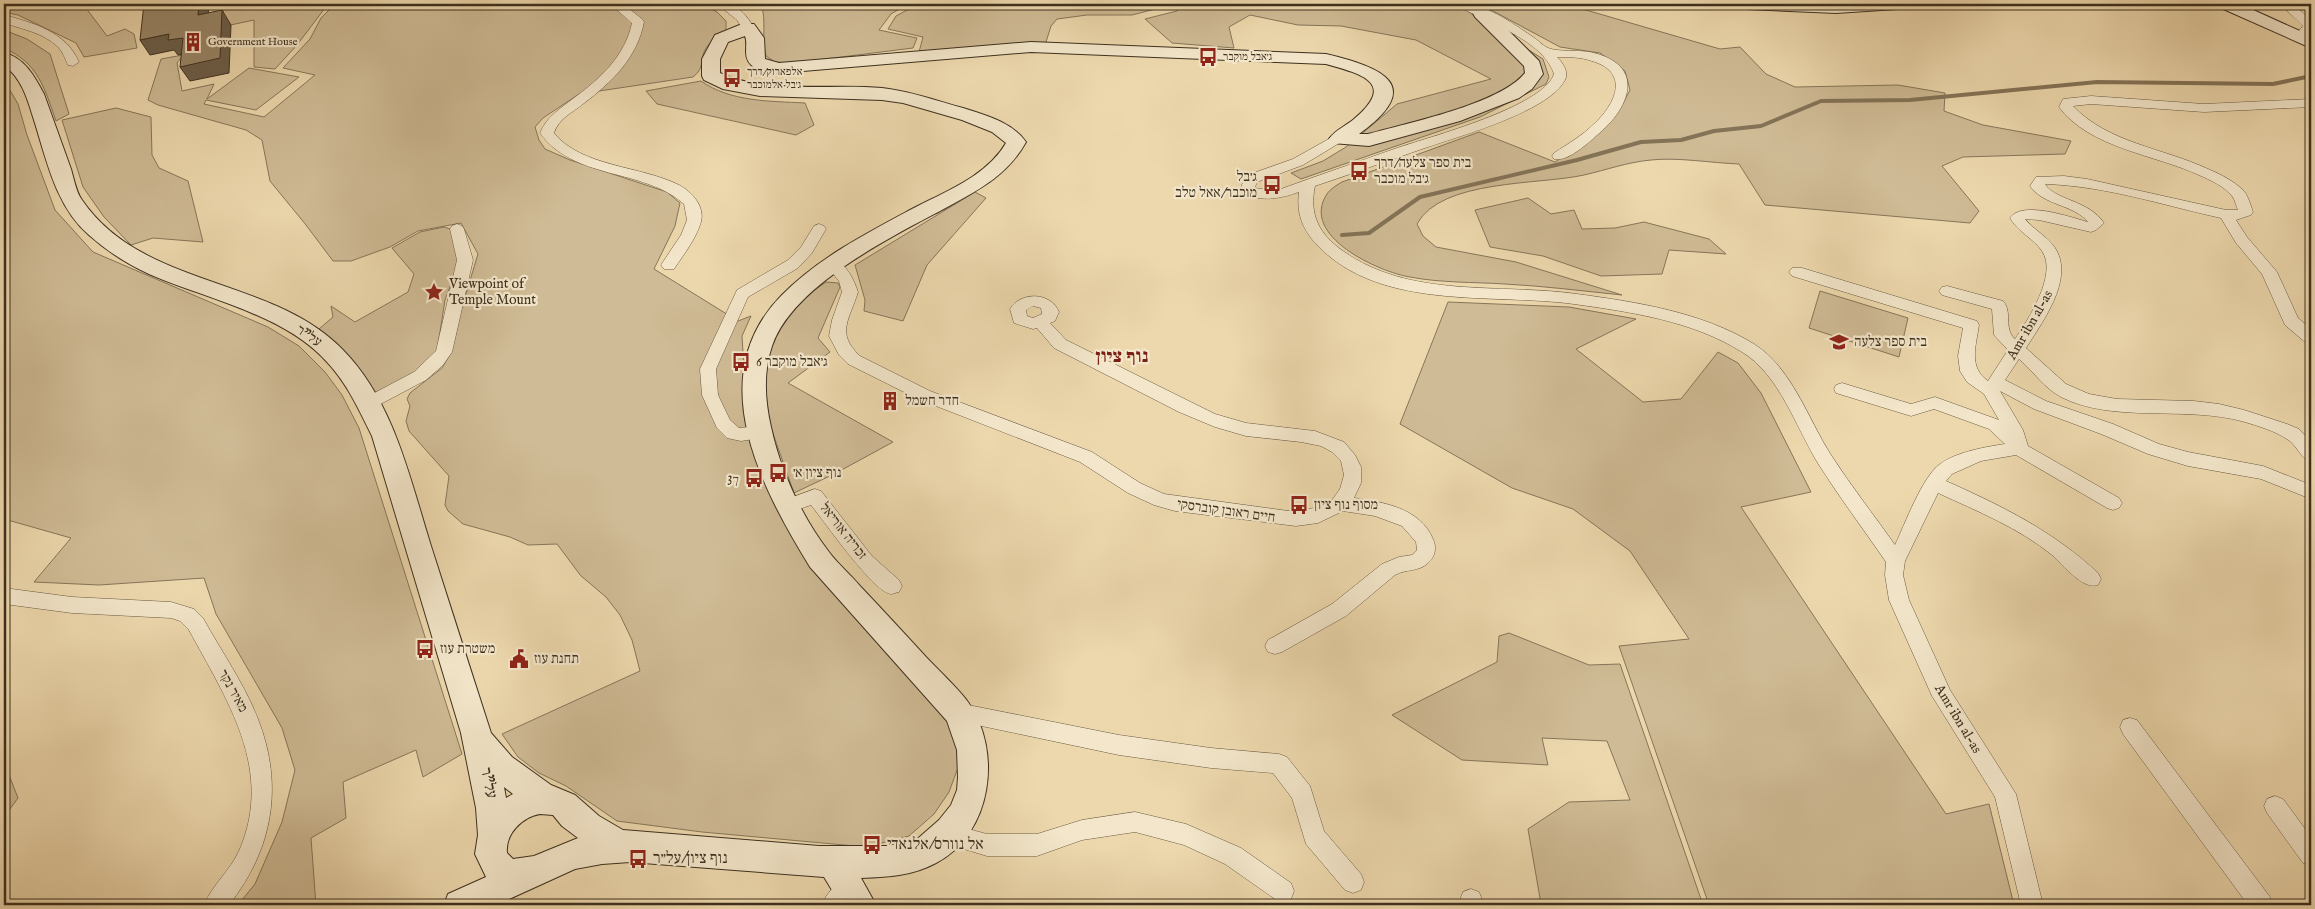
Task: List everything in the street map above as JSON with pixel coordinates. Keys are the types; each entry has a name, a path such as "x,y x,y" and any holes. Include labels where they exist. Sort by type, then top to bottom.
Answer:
{"street":[{"path":"616,4 638,22 637,33 629,48 608,77 555,118 547,133 550,141 572,154 674,188 691,202 694,220 688,235 669,265"},
{"path":"723,4 742,18 755,38 753,55 756,62 779,68 1031,47 1326,59 1349,64 1379,78 1385,97 1374,113 1339,139 1298,162 1250,178 1248,188 1255,193 1265,195 1282,193 1499,118 1547,92 1557,82 1560,73 1558,65 1547,52 1474,7"},
{"path":"1747,4 1836,8 1897,4"},
{"path":"2227,4 2305,40 2310,29 2309,24 2286,4"},
{"path":"1339,139 1369,140 1452,118 1512,94 1525,84 1534,74 1534,65 1474,7"},
{"path":"4,19 41,32 62,43 67,48 73,62"},
{"path":"451,905 468,894 485,878 500,823 509,813 533,800 557,801 566,806 572,815 607,839 631,847 844,890 894,861 925,852 949,835 971,800 974,781 973,756 967,731 958,712 819,559 788,506 774,476 756,420 753,386 755,359 764,335 786,304 809,283 834,265 915,216 989,175 1010,156 1016,142 999,128 969,116 905,98 882,94 760,90 730,85 711,76 711,59 721,39 748,28"},
{"path":"1547,52 1582,54 1606,61 1622,75 1624,83 1616,106 1607,118 1592,133 1559,156"},
{"name":"על\"ר","path":"4,58 19,68 29,82 71,200 80,215 94,230 109,243 148,264 259,309 308,333 325,347 355,380 369,403 384,436 476,734 493,806 493,846"},
{"path":"2226,215 2238,215 2246,212 2245,202 2226,185 2212,176 2180,162 2092,130 2069,113 2066,107 2068,102 2091,100 2204,108 2311,103"},
{"name":"Amr ibn al-as","path":"1994,386 2042,310 2053,285 2052,254 2042,241 2020,225 2017,218 2021,214 2039,215 2091,228 2097,223 2094,217 2080,208 2043,193 2037,186 2041,180 2058,180 2103,187 2226,215"},
{"path":"1308,184 1304,202 1306,217 1312,230 1340,258 1362,271 1385,281 1436,290 1528,294 1600,303 1697,324 1719,332 1750,349 1775,371 1815,444 1896,561"},
{"path":"2226,215 2241,240 2269,272 2291,321 2311,338"},
{"path":"369,403 420,378 436,364 444,352 465,260 457,229"},
{"path":"760,432 741,435 733,433 723,424 710,395 708,369 742,294 793,264 807,250 819,229"},
{"name":"חיים ראובן קוברסקי","path":"834,265 846,280 850,292 838,321 837,336 840,348 854,360 908,388 1067,448 1086,457 1146,494 1175,504 1296,519 1317,516 1339,504"},
{"path":"1797,272 1971,325 1966,367 1978,384 1994,386 2154,449 2188,459 2262,473 2311,492"},
{"path":"1947,291 1997,305 2000,308 2001,335 2054,383 2071,395 2091,401 2218,410 2292,434 2301,441 2311,456"},
{"path":"1024,298 1043,302 1050,309 1049,317 1041,322 1049,334 1060,344 1197,415 1234,428 1315,438 1337,446 1348,456 1353,466 1350,486 1339,504 1387,511 1404,518 1416,528 1427,547 1424,556 1416,562 1396,565 1320,623 1275,646"},
{"path":"1994,386 1995,404 2014,426 2020,444 2017,446"},
{"path":"1842,389 1911,410 1935,403 1995,426 2017,446 2113,503"},
{"name":"Amr ibn al-as","path":"2017,446 2012,450 1978,454 1946,469 1934,482 1896,561 1894,575 1899,600 1942,696 2004,794 2032,905"},
{"path":"1934,482 2026,526 2074,561 2091,579"},
{"name":"זכריה אוריאל","path":"788,506 815,496 865,561 892,586"},
{"name":"מאיר נקר","path":"4,596 46,602 172,610 186,615 196,624 247,717 258,750 263,784 259,816 251,847 239,874 215,905"},
{"path":"958,712 1120,745 1212,758 1279,764 1302,793 1314,837 1353,882"},
{"path":"2130,727 2262,905"},
{"name":"על\"ר","path":"476,734 501,767 545,799"},
{"path":"2275,806 2311,855"},
{"path":"460,905 541,868 569,844 573,834 572,815"},
{"path":"949,835 987,845 1037,845 1082,830 1135,822 1186,835 1233,856 1282,891"},
{"path":"493,846 497,867 517,875 594,849 631,847"}],"shaded area":[{"path":"4,4 83,4 107,36 125,29 134,34 137,48 84,57 76,43 18,15 4,12"},
{"path":"224,4 328,4 297,45 275,69 254,67 254,20 221,27"},
{"path":"335,4 701,4 717,12 726,21 726,32 706,47 700,70 693,77 579,94 543,118 535,127 539,140 545,149 570,160 667,192 680,203 675,226 654,269 738,321 751,316 742,336 747,416 771,482 949,718 962,757 949,792 934,814 909,836 866,847 702,832 617,821 566,786 539,773 518,757 502,734 640,671 632,640 620,615 606,597 581,576 557,544 528,545 510,537 463,524 448,511 445,505 449,476 409,431 406,421 410,406 407,399 410,393 442,368 451,353 456,327 478,254 461,223 418,231 390,247 351,261 333,261 270,181 262,140 246,130 158,105 148,100 161,59 183,55 177,63 182,91 214,84 207,99 249,68 299,77 256,110 206,100 204,104 264,117 315,75 283,68 310,39 321,18"},
{"path":"761,4 908,4 891,14 879,30 917,38 913,48 793,63 775,62 766,56 764,16"},
{"path":"918,4 1165,4 1163,7 1132,15 1087,15 1057,19 1051,26 1046,42 919,52 923,37 888,29 896,16"},
{"path":"1181,4 1456,4 1543,59 1549,77 1546,84 1480,117 1301,179 1291,173 1323,161 1346,147 1397,104 1491,79 1416,40 1341,26 1298,25 1250,15 1229,27 1234,48 1172,43 1145,19 1177,11"},
{"path":"1480,4 1550,4 1586,10 1720,49 1740,47 1766,74 1795,87 1898,85 1945,93 1944,111 1983,125 2071,141 2065,154 1963,157 1942,166 1979,211 1970,223 1765,205 1739,164 1695,160 1661,159 1642,161 1584,175 1493,186 1469,191 1447,199 1429,209 1417,224 1423,236 1436,247 1516,262 1622,295 1534,286 1434,280 1396,274 1363,260 1346,249 1333,237 1324,224 1321,209 1327,194 1332,189 1342,182 1479,132 1555,162 1597,135 1620,109 1630,90 1625,71 1600,53 1560,47"},
{"path":"4,30 27,39 50,54 69,114 56,121 48,97 38,77 25,61 4,48"},
{"path":"4,80 18,104 27,135 55,210 93,252 268,327 299,346 325,372 342,395 359,428 462,754 423,777 416,750 343,782 346,818 311,838 316,905 238,905 255,884 282,822 295,770 282,728 216,614 204,578 99,585 34,582 71,538 4,519"},
{"path":"701,81 713,88 738,97 764,101 805,103 814,125 796,135 657,104 646,91"},
{"path":"116,108 151,117 152,155 159,168 188,181 203,242 153,238 131,245 104,217 83,187 62,120"},
{"path":"975,192 986,198 927,265 903,321 864,311 865,300 855,265"},
{"path":"1528,198 1551,214 1574,210 1582,229 1615,228 1644,222 1709,239 1726,254 1669,250 1662,274 1601,276 1543,256 1490,247 1475,210"},
{"path":"444,227 453,230 458,265 445,300 437,351 427,368 384,390 375,392 362,372 319,329 333,317 331,306 355,322 408,292 414,274 392,248 420,232"},
{"path":"826,282 838,283 840,287 818,338 830,352 788,383 893,442 794,493 766,414 761,372 776,332 788,309"},
{"path":"1820,291 1908,318 1899,357 1809,328"},
{"path":"1448,302 1569,307 1636,319 1576,349 1643,402 1681,399 1718,352 1738,363 1761,393 1811,492 1741,507 1946,814 1989,804 2014,905 1709,905 1619,646 1689,639 1630,551 1573,509 1512,488 1400,424"},
{"path":"1509,633 1589,665 1620,664 1703,905 1541,904 1528,829 1569,802 1630,800 1607,741 1542,738 1548,765 1462,760 1392,715 1497,662 1499,636"},
{"path":"9,775 18,798 4,817 4,777"}],"building":[{"path":"144,4 199,4 198,15 222,10 220,58 180,67 183,38 168,40 169,34 140,40"}],"waterway":[{"path":"1342,235 1369,233 1420,197 1577,160 1641,142 1681,140 1714,131 1761,126 1821,101 1910,100 2097,82 2273,84 2311,76"}],"place":[{"name":"Government House","path":"193,42"},
{"name":"ג׳אבל מוקבר","path":"1208,57"},
{"name":"אלפארוק/דרך ג׳בל אלמוכבר","path":"732,78"},
{"name":"בית ספר צלעה/דרך ג׳בל מוכבר","path":"1359,171"},
{"name":"ג׳בל מוכבר/אאל טלב","path":"1272,185"},
{"name":"Viewpoint of Temple Mount","path":"434,292"},
{"name":"בית ספר צלעה","path":"1839,342"},
{"name":"ג׳אבל מוקבר 6","path":"741,362"},
{"name":"חדר חשמל","path":"890,401"},
{"name":"נוף ציון א׳","path":"778,473"},
{"name":"37","path":"754,478"},
{"name":"מסוף נוף ציון","path":"1299,505"},
{"name":"משטרת עוז","path":"425,649"},
{"name":"תחנת עוז","path":"519,659"},
{"name":"אל נוורס/אלנאדי","path":"872,845"},
{"name":"נוף ציון/על״ר","path":"638,859"}],"district":[{"name":"נוף ציון","path":"1122,357"}]}
